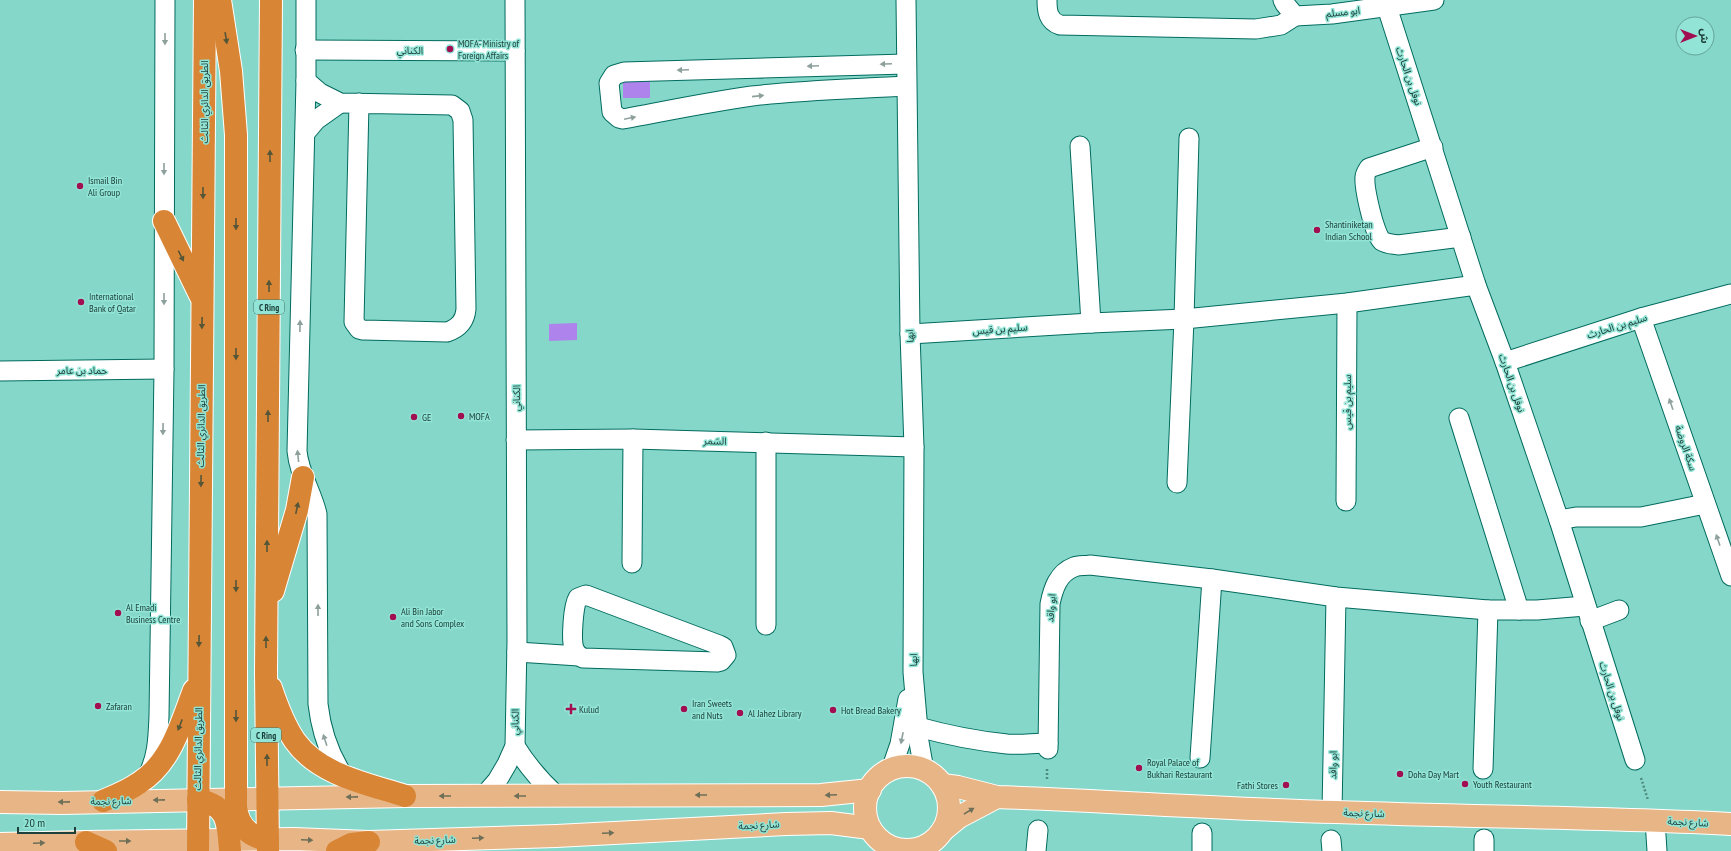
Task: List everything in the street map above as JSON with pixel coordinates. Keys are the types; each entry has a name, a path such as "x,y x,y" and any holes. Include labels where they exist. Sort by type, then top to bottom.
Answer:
{"highway":[{"name":"الطريق الدائري الثالث","path":"198,846 205,0"},
{"path":"220,0 231,71 236,135 236,799 241,826 268,845"},
{"name":"C Ring","path":"268,845 266,613 271,0"},
{"path":"164,221 203,300"},
{"path":"266,613 297,510 303,477"},
{"path":"266,672 278,708 294,740 312,759 342,774 405,796"},
{"path":"103,801 138,784 159,766 168,753 199,676"},
{"path":"198,800 211,803 223,813 228,824 230,846"},
{"path":"86,842 106,851"},
{"path":"337,851 351,844 369,842"}],"main road":[{"path":"933,841 947,819 949,807 947,796 942,785 934,776 924,770 913,767 902,767 891,770 879,778 870,790 866,799 865,809 870,828 881,841 896,850 913,850 933,841 959,817 997,797"},
{"name":"شارع نجمة","path":"942,785 958,787 997,797 1484,818 1655,820 1731,824"},
{"name":"شارع نجمة","path":"0,802 405,796 821,795 870,790"},
{"name":"شارع نجمة","path":"0,844 86,842 230,846 556,836 786,824 831,824 870,828"}],"street":[{"path":"146,778 154,764 158,742 164,369 165,0"},
{"path":"306,0 305,133 297,451 299,465 313,498 317,514 318,704 320,722 332,758 342,774"},
{"name":"الكناني","path":"484,796 497,781 515,746 517,647 515,0"},
{"name":"ابها","path":"906,0 910,334 914,447 913,672 924,770"},
{"path":"1047,0 1047,9 1053,22 1060,25 1256,29 1281,25 1295,16 1283,0"},
{"name":"ابو مسلم","path":"1295,16 1332,14 1434,0"},
{"name":"نوفل بن الحارث","path":"1387,7 1433,147 1476,286 1505,362 1559,520 1587,614 1635,760"},
{"name":"الكناني","path":"305,50 515,51"},
{"path":"906,64 619,72 614,75 609,83 610,108 615,116 624,119 718,101 796,92 906,86"},
{"path":"833,66 834,90"},
{"path":"306,81 320,93 340,103 359,103 452,106 460,111 462,115 466,309 461,324 453,330 447,332 363,330 359,329 354,322 359,103"},
{"path":"305,133 316,120 340,103"},
{"path":"1177,483 1184,319 1189,138"},
{"path":"1080,146 1091,323"},
{"path":"1433,147 1369,168 1365,178 1369,203 1376,230 1381,240 1388,244 1398,245 1461,237"},
{"name":"سليم بن قيس","path":"910,334 1184,319 1347,303 1476,286"},
{"name":"سليم بن الحارث","path":"1505,362 1641,318 1730,296"},
{"name":"سليم بن قيس","path":"1346,501 1347,303"},
{"name":"سكة الروضة","path":"1641,318 1731,576"},
{"name":"حماد بن عامر","path":"0,370 164,369"},
{"path":"1460,418 1518,610"},
{"path":"632,563 633,439"},
{"name":"السَمر","path":"516,440 633,439 914,447"},
{"path":"766,442 766,625"},
{"path":"1559,520 1576,517 1641,517 1705,504"},
{"name":"ابو واقد","path":"1048,746 1050,604 1054,586 1063,575 1074,567 1090,565 1212,579 1336,597 1488,610 1518,610 1587,614 1619,610"},
{"path":"1200,758 1212,579"},
{"path":"517,647 576,650 587,660 717,662 721,661 726,655 723,647 719,645 586,595 578,598 575,605 576,650"},
{"name":"ابو واقد","path":"1332,812 1336,597"},
{"path":"1482,769 1488,610"},
{"name":"ابها","path":"891,770 900,744 913,672"},
{"path":"918,727 941,734 982,741 1048,746"},
{"name":"الكناني","path":"515,746 526,765 540,781 556,795"},
{"path":"1655,820 1657,851"},
{"path":"1036,851 1038,830"}],"path":[{"path":"1047,799 1048,746"},
{"path":"1635,760 1655,820"}],"shaded area":[{"path":"623,81 650,81 650,98 623,98"},
{"path":"577,323 577,340 549,341 549,324"}],"place":[{"name":"MOFA- Ministry of Foreign Affairs","path":"450,49"},
{"name":"Ismail Bin Ali Group","path":"80,186"},
{"name":"Shantiniketan Indian School","path":"1317,230"},
{"name":"International Bank of Qatar","path":"81,302"},
{"name":"MOFA","path":"461,416"},
{"name":"GE","path":"414,417"},
{"name":"Al Emadi Business Centre","path":"118,613"},
{"name":"Ali Bin Jabor and Sons Complex","path":"393,617"},
{"name":"Zafaran","path":"98,706"},
{"name":"Kulud","path":"571,709"},
{"name":"Iran Sweets and Nuts","path":"684,709"},
{"name":"Hot Bread Bakery","path":"833,710"},
{"name":"Al Jahez Library","path":"740,713"},
{"name":"Royal Palace of Bukhari Restaurant","path":"1139,768"},
{"name":"Doha Day Mart","path":"1400,774"},
{"name":"Youth Restaurant","path":"1465,784"},
{"name":"Fathi Stores","path":"1286,785"}]}
